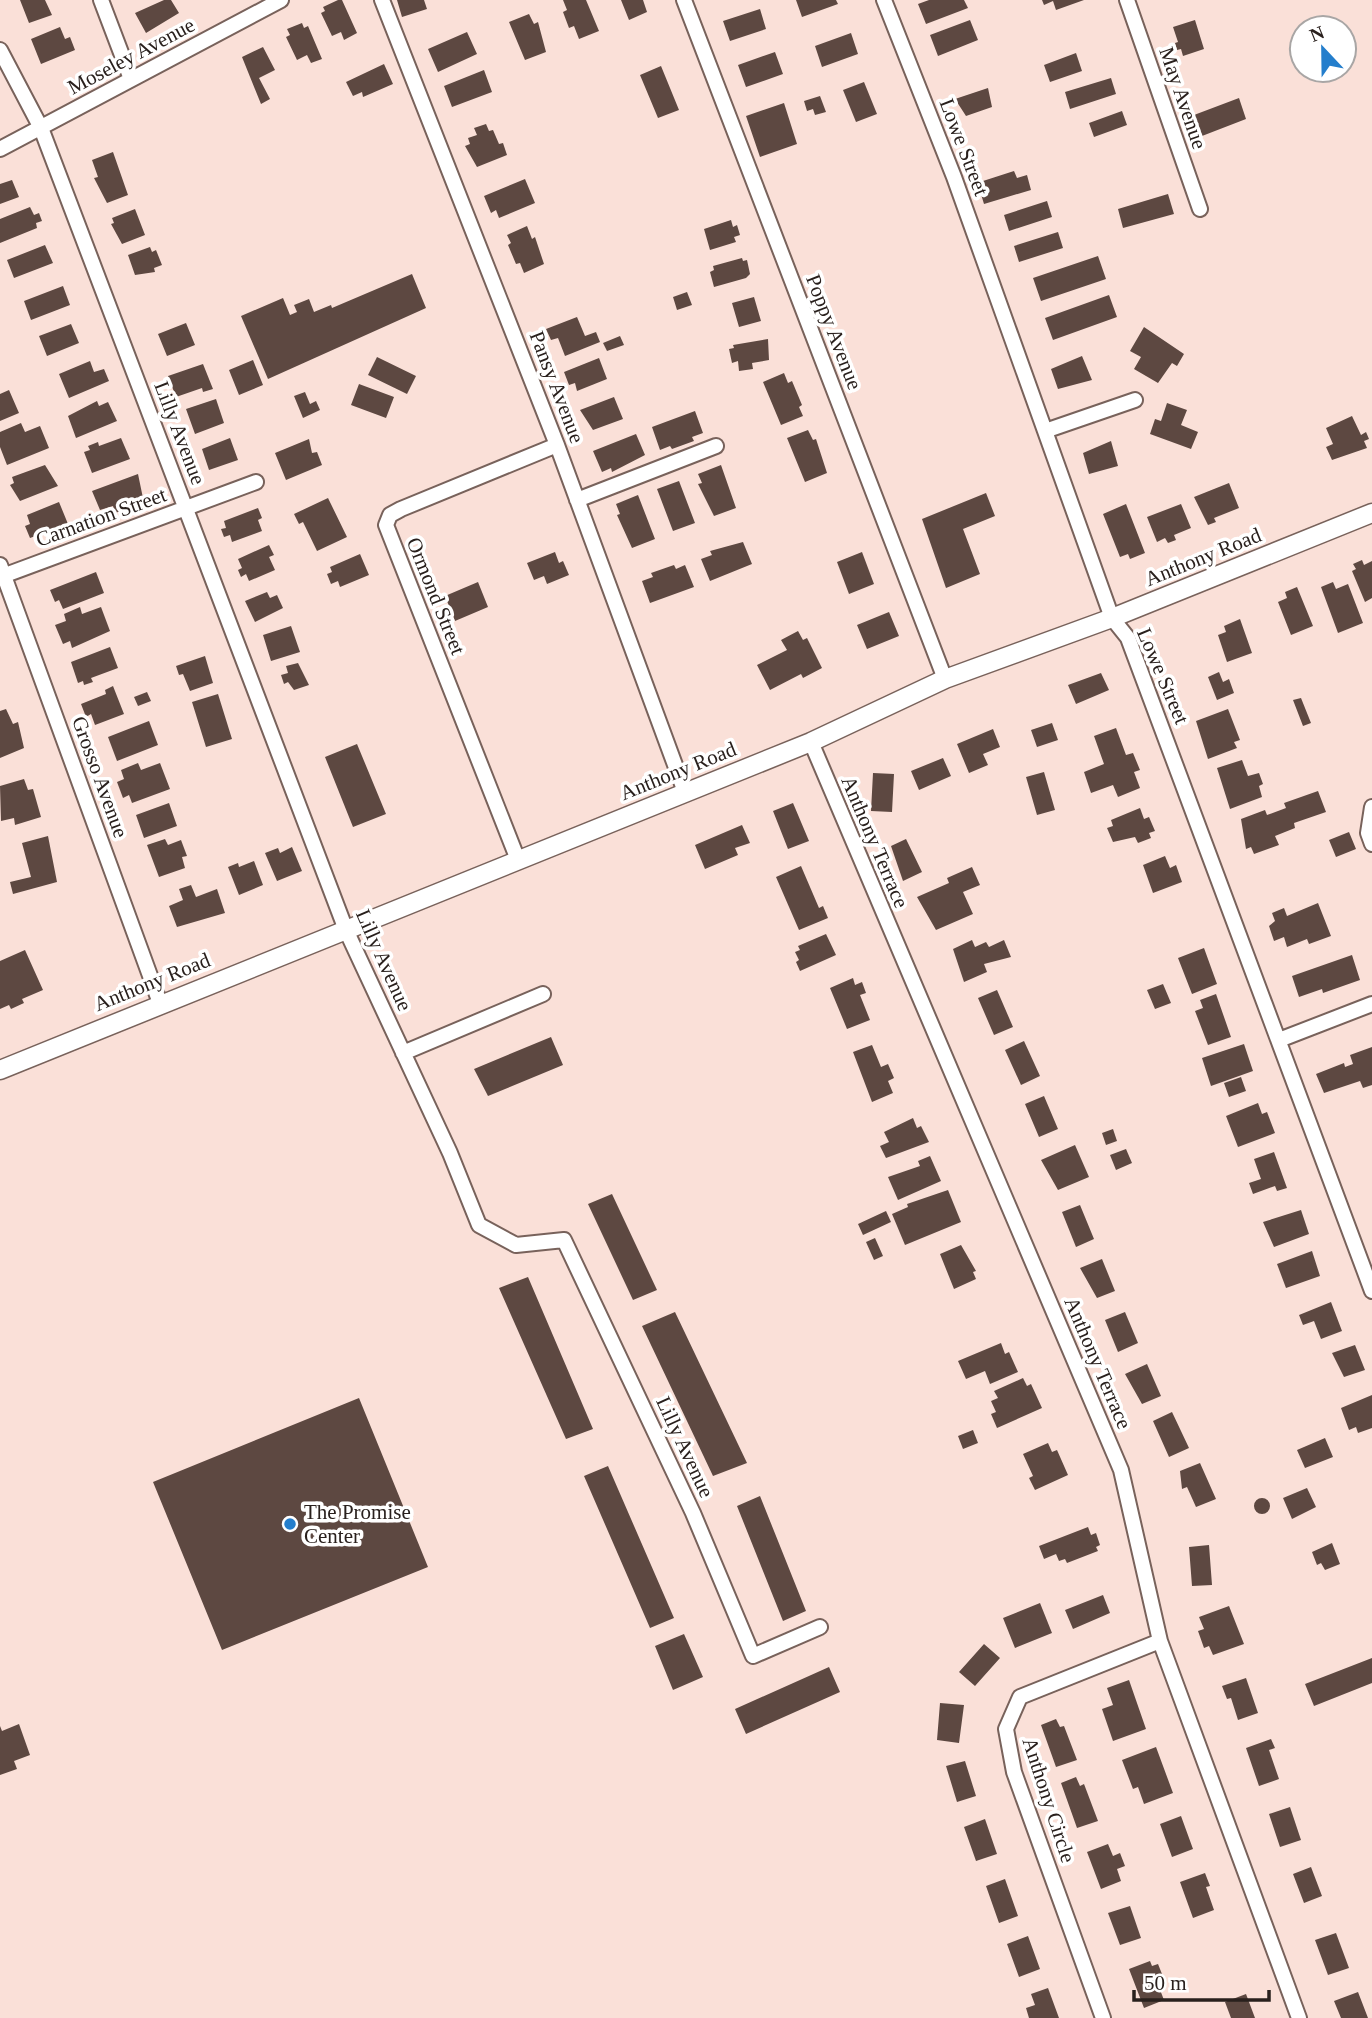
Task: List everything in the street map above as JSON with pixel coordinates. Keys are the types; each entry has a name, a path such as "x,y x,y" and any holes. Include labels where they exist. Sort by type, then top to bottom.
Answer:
{"street":[{"path":"101,0 131,79"},
{"name":"Moseley Avenue","path":"0,149 281,0"},
{"name":"Pansy Avenue","path":"382,0 557,445 685,792"},
{"name":"Poppy Avenue","path":"684,0 945,679"},
{"name":"Lowe Street","path":"884,0 954,177 1112,618 1128,638 1372,1291"},
{"name":"May Avenue","path":"1127,0 1200,209"},
{"name":"Lilly Avenue","path":"0,50 41,128 346,930 479,1225 516,1245 564,1240 693,1513 753,1656 820,1627"},
{"path":"1045,431 1135,400"},
{"name":"Ormond Street","path":"518,860 386,524 390,515 401,509 557,445"},
{"path":"577,500 716,446"},
{"name":"Carnation Street","path":"1,572 256,482"},
{"name":"Anthony Road","path":"0,1070 160,1003 811,742 945,679 1112,618 1372,513"},
{"name":"Grosso Avenue","path":"1,572 160,1003"},
{"name":"Anthony Terrace","path":"811,742 1121,1470 1160,1641 1299,2018"},
{"path":"1372,807 1368,833 1372,844"},
{"path":"403,1053 543,995"},
{"path":"1279,1040 1372,1004"},
{"name":"Anthony Circle","path":"1103,2018 1014,1772 1006,1730 1020,1697 1160,1641"}],"building":[{"path":"20,0 45,0 52,15 29,23"},
{"path":"164,0 171,0 179,13 146,33 135,13"},
{"path":"342,0 357,33 344,40 341,32 332,36 321,13 325,11 323,7"},
{"path":"397,0 424,0 427,9 402,17"},
{"path":"563,0 586,0 599,31 579,39 574,26 569,28 563,12 567,10"},
{"path":"621,0 643,0 647,12 629,20"},
{"path":"796,0 836,0 838,4 802,17"},
{"path":"929,0 964,0 968,8 926,24 918,4"},
{"path":"1042,0 1084,0 1056,10 1053,1 1044,5"},
{"path":"760,9 766,29 730,41 723,21"},
{"path":"529,14 534,24 538,22 546,52 525,60 509,22"},
{"path":"970,20 978,40 938,56 930,35"},
{"path":"1195,20 1204,49 1183,56 1181,49 1177,50 1175,43 1178,42 1173,27"},
{"path":"302,23 304,28 308,26 322,59 311,63 307,55 297,60 286,37 290,35 287,29"},
{"path":"60,27 65,39 70,37 75,50 41,64 31,39"},
{"path":"467,32 477,54 438,72 428,49"},
{"path":"851,33 858,54 822,67 815,46"},
{"path":"263,47 275,70 259,78 270,99 261,104 242,57"},
{"path":"775,52 783,74 746,87 738,65"},
{"path":"1076,53 1082,71 1050,82 1044,65"},
{"path":"384,64 393,84 363,97 362,92 353,96 346,82"},
{"path":"661,66 679,110 658,118 640,75"},
{"path":"484,70 492,92 452,107 444,86"},
{"path":"1111,78 1116,94 1070,109 1065,92"},
{"path":"864,82 877,114 856,122 843,90"},
{"path":"988,88 992,107 966,116 955,99"},
{"path":"820,96 826,112 815,115 813,109 807,111 804,101"},
{"path":"1239,98 1246,119 1202,136 1194,115"},
{"path":"784,103 797,144 760,157 746,116"},
{"path":"1122,111 1127,125 1094,137 1089,123"},
{"path":"486,124 489,131 493,130 499,144 503,143 507,155 477,167 465,146 470,144 468,138 477,135 474,128"},
{"path":"113,152 128,195 107,203 94,178 98,177 92,160"},
{"path":"1014,171 1017,178 1027,175 1031,190 984,204 980,191 986,190 983,181"},
{"path":"525,179 535,203 499,218 496,210 491,213 484,196"},
{"path":"12,180 19,197 0,204 0,184"},
{"path":"1168,194 1174,214 1123,228 1118,209"},
{"path":"1047,201 1052,217 1009,231 1004,215"},
{"path":"30,207 34,215 39,213 42,221 36,223 37,228 0,243 0,219"},
{"path":"135,209 145,235 122,244 111,224 114,223 112,218"},
{"path":"731,220 733,227 737,225 740,235 734,237 736,242 710,250 704,229"},
{"path":"527,226 532,239 535,237 544,264 524,273 520,263 516,264 507,235"},
{"path":"1058,232 1063,248 1019,262 1014,246"},
{"path":"45,245 53,263 14,278 7,260"},
{"path":"150,247 152,252 156,250 162,265 154,268 155,272 135,275 128,255"},
{"path":"1098,256 1106,279 1041,301 1033,278"},
{"path":"742,258 743,261 747,260 750,274 746,278 714,287 710,272 714,270 713,266"},
{"path":"412,274 426,308 268,379 241,316 283,298 290,315 297,312 294,305 309,299 314,312 331,305 332,308"},
{"path":"63,286 70,305 31,320 24,301"},
{"path":"687,292 692,305 677,310 673,297"},
{"path":"1109,295 1117,317 1053,340 1045,318"},
{"path":"754,297 761,321 739,327 732,303"},
{"path":"577,317 585,336 596,332 600,342 565,356 558,338 551,340 546,329"},
{"path":"186,323 195,345 167,356 158,334"},
{"path":"71,324 79,343 47,356 39,336"},
{"path":"1144,327 1184,354 1177,366 1172,363 1158,383 1134,369 1141,357 1130,351"},
{"path":"620,336 624,345 607,351 603,343"},
{"path":"768,339 769,360 752,363 753,369 739,371 738,361 732,363 729,349 734,348 733,345"},
{"path":"1082,356 1092,380 1058,389 1051,369"},
{"path":"377,357 416,376 407,394 368,375"},
{"path":"599,358 607,379 577,391 575,383 569,385 564,372"},
{"path":"253,360 263,385 239,395 229,370"},
{"path":"90,361 94,372 104,369 109,381 69,398 59,374"},
{"path":"203,364 213,389 203,392 202,388 176,397 168,376"},
{"path":"784,373 788,383 792,381 802,405 799,407 803,416 781,425 763,382"},
{"path":"359,384 394,397 386,418 351,405"},
{"path":"9,390 19,413 0,421 0,394"},
{"path":"305,392 310,404 316,401 320,410 303,418 294,396"},
{"path":"614,397 623,419 593,430 580,410"},
{"path":"216,399 224,423 195,434 186,409"},
{"path":"97,401 99,406 108,402 117,421 76,438 68,416"},
{"path":"1167,403 1187,410 1181,425 1198,432 1191,449 1150,434 1155,419 1161,421"},
{"path":"695,411 703,433 692,437 694,441 672,449 670,446 660,450 652,427"},
{"path":"1352,416 1361,435 1366,432 1369,439 1364,441 1367,448 1332,460 1326,447 1333,444 1326,428"},
{"path":"21,423 25,432 40,426 49,448 7,465 0,447 0,432"},
{"path":"808,430 813,440 816,439 827,473 805,482 787,438"},
{"path":"636,434 645,455 612,472 611,468 602,472 593,451"},
{"path":"121,438 130,459 92,473 84,452 90,450 88,446 98,442 99,446"},
{"path":"230,438 238,460 209,470 202,449"},
{"path":"309,439 312,453 317,452 322,465 286,480 275,453"},
{"path":"1111,441 1118,466 1089,474 1083,453"},
{"path":"45,465 58,486 20,501 10,485 14,483 12,477"},
{"path":"721,465 736,508 714,516 698,484 702,483 698,474"},
{"path":"138,474 144,503 115,513 113,506 100,510 92,491"},
{"path":"679,481 695,523 673,531 657,489"},
{"path":"1229,483 1239,508 1214,518 1216,522 1208,525 1194,497"},
{"path":"986,493 995,516 963,529 980,574 946,588 922,519"},
{"path":"638,495 655,539 632,548 617,515 620,514 616,504"},
{"path":"328,498 347,537 317,551 303,522 299,524 294,514"},
{"path":"59,502 68,524 30,538 25,526 30,524 27,515"},
{"path":"1126,504 1145,553 1130,559 1128,554 1120,557 1103,514"},
{"path":"1181,504 1191,528 1174,535 1176,540 1168,543 1165,538 1157,542 1147,517"},
{"path":"258,508 262,518 258,520 262,531 232,542 230,535 224,537 221,529 226,528 224,521"},
{"path":"743,542 752,564 710,581 701,559 712,555 710,551"},
{"path":"269,545 274,555 269,557 275,570 249,581 246,574 241,577 238,570 242,568 238,559"},
{"path":"555,552 559,563 563,561 569,575 547,584 544,576 534,580 527,563"},
{"path":"862,552 874,584 849,594 837,562"},
{"path":"360,554 369,575 340,587 338,581 331,584 327,574 332,572 330,567"},
{"path":"1362,560 1364,565 1372,561 1372,598 1365,602 1352,571 1356,569 1353,564"},
{"path":"674,565 676,569 685,565 694,587 650,603 642,581 653,577 651,573"},
{"path":"96,572 104,593 63,609 59,600 55,602 50,590"},
{"path":"478,582 488,607 455,621 445,596"},
{"path":"1333,582 1336,589 1348,584 1363,623 1338,633 1321,587"},
{"path":"1297,587 1313,626 1291,635 1278,602 1287,598 1285,592"},
{"path":"267,592 270,598 277,595 283,608 255,622 245,601"},
{"path":"80,607 82,614 101,607 110,631 72,648 70,641 63,644 55,625 66,621 64,614"},
{"path":"889,612 899,636 867,649 857,625"},
{"path":"1240,619 1252,653 1227,662 1218,635 1226,632 1224,626"},
{"path":"291,626 300,652 271,661 263,635"},
{"path":"798,631 803,640 807,638 822,668 803,678 801,674 770,690 757,665 787,650 781,640"},
{"path":"110,647 118,668 91,678 93,682 84,685 83,681 78,683 71,662"},
{"path":"205,656 213,683 190,691 183,674 179,675 176,666"},
{"path":"298,663 309,685 294,690 288,682 284,684 281,675 288,673 286,666"},
{"path":"1219,672 1223,682 1229,679 1234,693 1217,700 1208,677"},
{"path":"1101,673 1109,690 1076,704 1068,685"},
{"path":"113,686 124,714 95,725 91,714 86,717 81,704 106,694 105,690"},
{"path":"147,692 151,701 138,706 134,697"},
{"path":"218,694 232,739 206,747 192,702"},
{"path":"1301,698 1311,723 1303,726 1293,700"},
{"path":"6,709 13,724 18,722 24,748 0,758 0,711"},
{"path":"1228,709 1240,740 1234,742 1237,748 1208,759 1196,721"},
{"path":"149,721 158,745 117,761 108,737"},
{"path":"1052,723 1058,740 1037,747 1031,730"},
{"path":"1116,728 1126,755 1133,753 1140,770 1134,772 1140,788 1118,797 1113,785 1091,793 1084,772 1104,764 1094,736"},
{"path":"993,729 1000,747 983,754 988,765 969,773 957,744"},
{"path":"357,744 386,814 353,827 325,757"},
{"path":"943,758 951,776 919,790 911,771"},
{"path":"1242,760 1248,776 1259,773 1263,784 1259,786 1262,797 1230,809 1217,768"},
{"path":"138,763 141,770 160,763 170,789 132,803 129,795 123,798 117,782 124,779 121,770"},
{"path":"1044,772 1055,810 1037,815 1026,777"},
{"path":"873,773 894,774 892,812 871,811"},
{"path":"24,779 28,790 33,789 41,817 15,825 14,818 1,821 0,786"},
{"path":"1318,791 1326,812 1294,823 1295,828 1275,836 1279,845 1254,854 1251,847 1246,849 1241,819 1265,810 1267,815 1286,808 1284,803"},
{"path":"169,803 177,826 144,838 136,815"},
{"path":"793,803 809,841 788,849 773,811"},
{"path":"1140,808 1144,819 1149,817 1155,831 1149,833 1151,838 1138,843 1135,837 1113,842 1107,828 1113,826 1111,820"},
{"path":"742,825 750,843 735,848 738,855 705,869 695,845"},
{"path":"1349,832 1356,849 1336,857 1329,840"},
{"path":"48,836 57,882 13,894 10,882 31,877 22,843"},
{"path":"165,839 168,845 181,840 187,856 182,857 185,868 159,877 147,845"},
{"path":"906,839 922,872 903,881 891,846"},
{"path":"292,847 302,871 277,881 265,853 278,848 280,853"},
{"path":"1165,856 1170,868 1176,865 1182,882 1153,893 1143,865"},
{"path":"254,861 263,885 239,895 228,867 238,863 239,867"},
{"path":"801,866 819,908 823,906 828,918 799,930 776,877"},
{"path":"972,867 980,885 963,892 973,914 936,930 917,897 949,883 947,878"},
{"path":"191,885 196,897 217,889 225,913 177,927 169,906 183,900 179,889"},
{"path":"1318,903 1331,936 1309,944 1307,939 1287,947 1284,937 1274,941 1269,926 1275,921 1272,913 1284,908 1287,916"},
{"path":"826,934 836,955 800,971 795,952 800,950 798,946"},
{"path":"972,940 975,947 986,942 989,947 1004,940 1011,957 984,964 987,972 964,982 953,949"},
{"path":"1204,948 1217,984 1192,994 1178,958"},
{"path":"25,950 43,990 22,999 24,1003 11,1009 9,1005 0,1009 0,961"},
{"path":"1352,955 1360,980 1323,993 1322,989 1299,997 1292,976"},
{"path":"853,978 855,985 862,982 866,993 860,995 870,1020 847,1029 830,988"},
{"path":"1163,984 1171,1003 1155,1009 1147,990"},
{"path":"997,990 1013,1027 994,1035 978,998"},
{"path":"1216,994 1231,1037 1208,1045 1195,1011 1203,1008 1200,1000"},
{"path":"551,1037 563,1065 488,1096 474,1069"},
{"path":"1024,1041 1040,1076 1021,1085 1005,1050"},
{"path":"1244,1044 1253,1071 1211,1086 1202,1058"},
{"path":"872,1045 881,1067 888,1064 894,1078 888,1081 893,1093 872,1102 853,1052"},
{"path":"1372,1047 1372,1085 1363,1088 1360,1081 1324,1093 1316,1074 1344,1063 1345,1067 1353,1064 1350,1055"},
{"path":"1241,1077 1246,1091 1229,1097 1224,1083"},
{"path":"1044,1096 1058,1129 1039,1137 1025,1104"},
{"path":"1258,1103 1262,1114 1267,1112 1275,1133 1238,1147 1226,1116"},
{"path":"913,1118 917,1128 921,1126 929,1142 886,1158 880,1146 889,1142 884,1132"},
{"path":"1113,1129 1117,1141 1106,1145 1102,1133"},
{"path":"1075,1145 1089,1177 1058,1190 1041,1160"},
{"path":"1126,1149 1132,1163 1116,1170 1110,1155"},
{"path":"1274,1152 1287,1188 1277,1191 1275,1186 1253,1194 1249,1183 1261,1179 1254,1159"},
{"path":"930,1156 941,1181 898,1200 888,1177 920,1166 918,1161"},
{"path":"948,1190 961,1222 905,1245 892,1214 908,1207 907,1204"},
{"path":"612,1194 657,1290 633,1300 588,1204"},
{"path":"1080,1205 1094,1239 1076,1247 1062,1212"},
{"path":"1301,1210 1309,1234 1274,1247 1263,1222"},
{"path":"886,1211 891,1222 863,1235 858,1224"},
{"path":"875,1238 883,1256 874,1260 866,1242"},
{"path":"961,1245 976,1271 973,1272 976,1279 954,1289 940,1254"},
{"path":"1312,1251 1320,1276 1286,1288 1277,1264"},
{"path":"1102,1259 1115,1291 1097,1298 1080,1268"},
{"path":"528,1277 593,1429 566,1439 499,1288"},
{"path":"1331,1302 1342,1331 1321,1339 1314,1321 1303,1325 1299,1315"},
{"path":"675,1312 747,1463 713,1476 642,1326"},
{"path":"1125,1312 1138,1343 1118,1352 1105,1320"},
{"path":"1001,1343 1005,1354 1009,1352 1018,1372 990,1384 985,1371 966,1379 958,1361"},
{"path":"1355,1345 1365,1370 1344,1377 1332,1353"},
{"path":"1147,1364 1161,1396 1142,1404 1125,1374"},
{"path":"1023,1378 1027,1386 1031,1384 1042,1408 997,1428 991,1414 996,1412 991,1401 998,1398 994,1391"},
{"path":"1372,1395 1372,1428 1358,1433 1356,1427 1349,1430 1341,1408"},
{"name":"The Promise Center","path":"359,1398 428,1567 222,1650 153,1482"},
{"path":"1172,1412 1189,1448 1169,1457 1153,1421"},
{"path":"973,1430 978,1443 963,1449 958,1436"},
{"path":"1325,1438 1333,1457 1305,1468 1297,1450"},
{"path":"1048,1443 1052,1452 1057,1450 1068,1475 1035,1490 1029,1478 1033,1476 1023,1454"},
{"path":"1200,1463 1216,1499 1196,1507 1187,1487 1182,1489 1180,1471"},
{"path":"608,1466 674,1618 650,1628 584,1476"},
{"path":"1307,1488 1316,1507 1292,1519 1283,1498"},
{"path":"760,1496 806,1611 783,1621 737,1506"},
{"path":"1259,1498 1265,1498 1270,1506 1268,1512 1259,1514 1254,1509 1254,1503"},
{"path":"1088,1527 1091,1535 1096,1533 1100,1545 1096,1547 1098,1551 1067,1563 1065,1559 1059,1561 1056,1554 1044,1559 1039,1546"},
{"path":"1332,1543 1340,1564 1325,1570 1321,1563 1317,1565 1312,1552"},
{"path":"1209,1545 1212,1585 1192,1586 1189,1547"},
{"path":"1103,1595 1110,1613 1073,1629 1065,1610"},
{"path":"1040,1603 1052,1633 1015,1648 1003,1618"},
{"path":"1229,1606 1244,1644 1213,1655 1209,1646 1204,1648 1198,1631 1204,1629 1199,1617"},
{"path":"684,1634 703,1677 673,1690 655,1646"},
{"path":"984,1644 1000,1658 975,1686 959,1672"},
{"path":"1372,1658 1372,1683 1314,1706 1305,1684"},
{"path":"829,1667 840,1692 746,1734 735,1709"},
{"path":"1246,1678 1258,1713 1238,1720 1231,1698 1227,1699 1222,1686"},
{"path":"1129,1680 1146,1729 1113,1741 1102,1709 1113,1705 1107,1688"},
{"path":"940,1703 964,1705 959,1743 937,1740"},
{"path":"1056,1719 1060,1727 1064,1726 1077,1760 1056,1767 1041,1725"},
{"path":"19,1724 30,1755 14,1761 17,1769 0,1775 0,1726 2,1731"},
{"path":"1271,1739 1275,1748 1269,1750 1279,1779 1259,1786 1246,1748"},
{"path":"1156,1747 1173,1793 1144,1804 1138,1787 1133,1789 1122,1760"},
{"path":"965,1761 976,1796 957,1802 946,1766"},
{"path":"1076,1777 1080,1786 1084,1784 1098,1821 1077,1828 1061,1783"},
{"path":"1290,1807 1301,1840 1280,1847 1269,1814"},
{"path":"1181,1816 1193,1849 1172,1857 1160,1824"},
{"path":"985,1819 997,1854 976,1861 964,1827"},
{"path":"1108,1844 1113,1856 1120,1853 1125,1866 1117,1869 1121,1881 1101,1889 1087,1852"},
{"path":"1311,1867 1322,1896 1304,1903 1293,1874"},
{"path":"1205,1873 1210,1886 1206,1887 1214,1910 1193,1918 1180,1882"},
{"path":"1005,1879 1018,1916 999,1923 986,1886"},
{"path":"1130,1906 1141,1938 1120,1945 1108,1913"},
{"path":"1336,1933 1349,1968 1328,1975 1315,1940"},
{"path":"1028,1936 1040,1969 1019,1977 1007,1944"},
{"path":"1150,1961 1152,1966 1158,1964 1162,1974 1155,1977 1164,2000 1144,2008 1129,1969"},
{"path":"1048,1988 1059,2018 1029,2018 1026,2008 1035,2005 1031,1994"},
{"path":"1358,1992 1368,2018 1341,2018 1334,2001"},
{"path":"1246,1994 1255,2018 1231,2018 1225,2002"}],"place":[{"name":"The Promise Center","path":"290,1524"}]}
